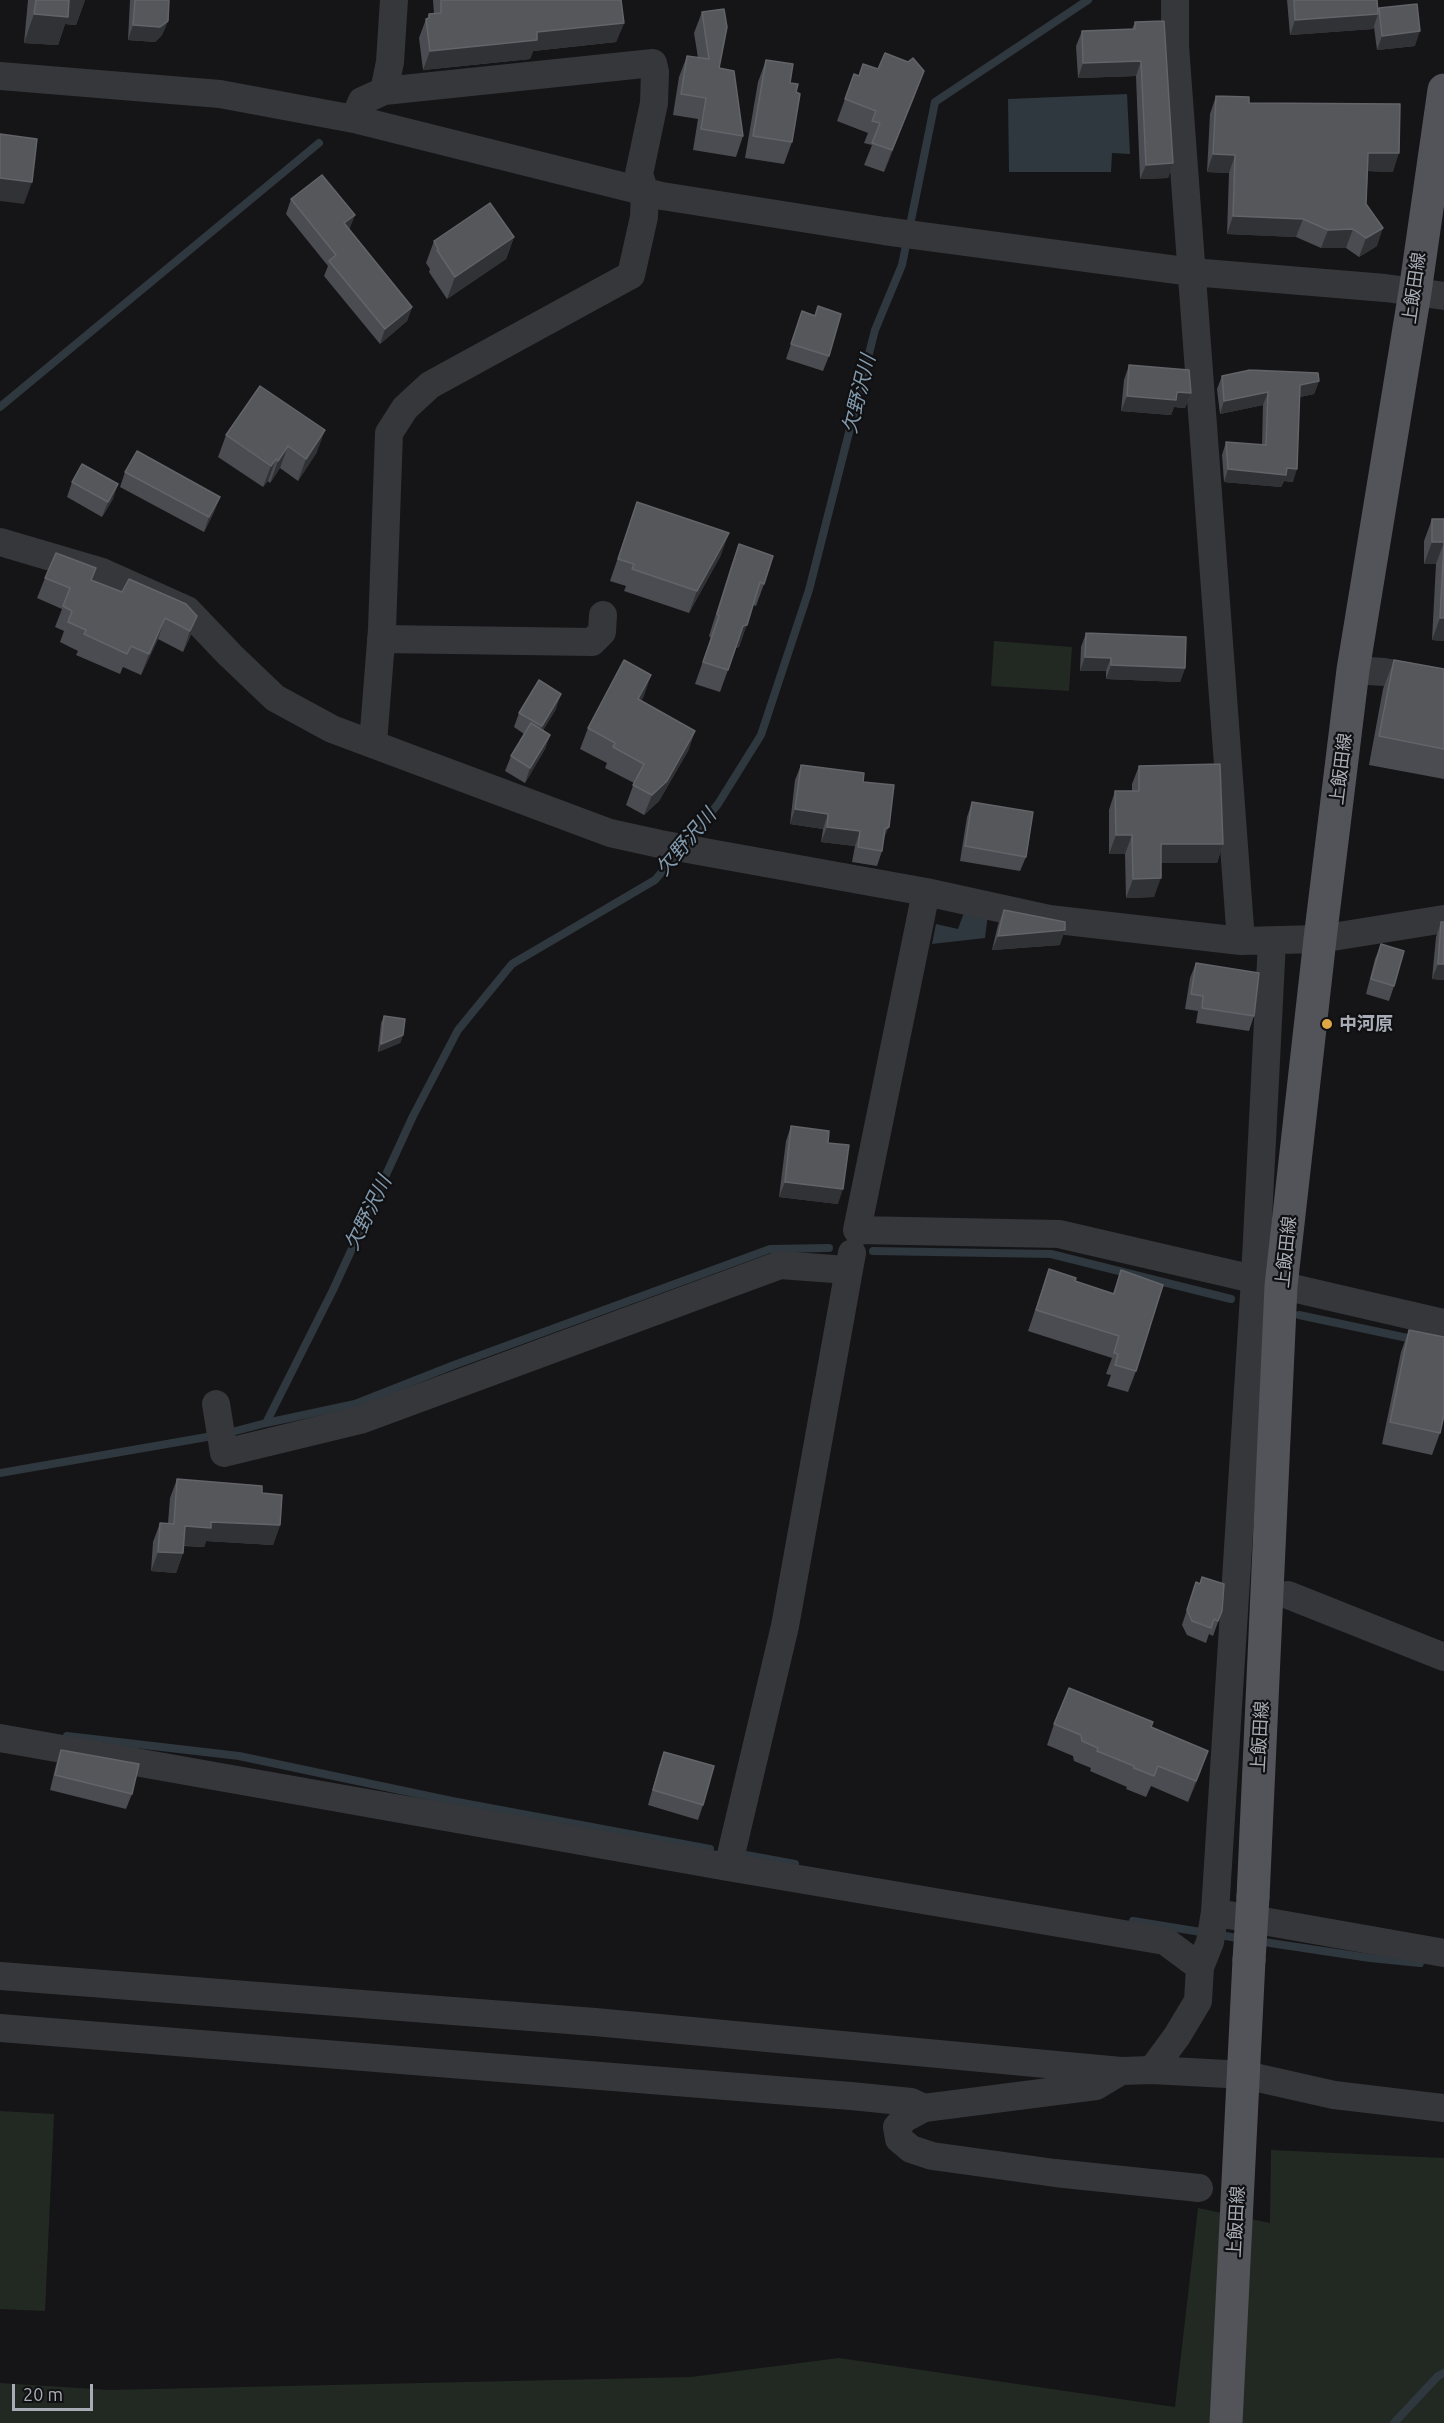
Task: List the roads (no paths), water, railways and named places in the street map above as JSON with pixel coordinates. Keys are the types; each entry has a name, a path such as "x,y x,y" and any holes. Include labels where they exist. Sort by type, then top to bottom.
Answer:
{"main road":[{"name":"上飯田線","path":"1226,2423 1253,1897 1268,1283 1320,939 1353,670 1430,294 1444,90"}],"street":[{"path":"1174,0 1175,46 1240,941"},
{"path":"384,91 404,14"},
{"path":"354,118 362,101 384,91 653,63 654,104 639,174 645,192 644,217 631,275 430,385 405,408 389,433 381,639 374,743"},
{"path":"0,76 220,94 354,118 645,192 884,231 1192,272 1430,294"},
{"path":"0,543 102,572 187,610 275,698 332,729 609,833 926,892 1049,919 1240,941 1320,939 1444,919"},
{"path":"381,639 592,642 602,632 603,615"},
{"path":"1353,670 1384,672 1444,683"},
{"path":"728,1867 785,1626 848,1270 926,892"},
{"path":"1152,2070 1177,2036 1198,2001 1209,1937 1268,1283 1272,941"},
{"path":"857,1230 1059,1234 1444,1323"},
{"path":"217,1411 224,1453 360,1420 780,1265 848,1270"},
{"path":"1288,1594 1444,1657"},
{"path":"0,1738 728,1867 1166,1941 1209,1937 1444,1953"},
{"path":"0,1976 583,2021 1121,2070 1245,2075 1334,2095 1444,2108"},
{"path":"0,2028 851,2096 911,2102 924,2108"},
{"path":"1121,2070 1096,2086 924,2108 905,2118 897,2127 900,2139 910,2149 921,2152 1055,2173 1199,2188"}],"waterway":[{"name":"欠野沢川","path":"687,842 718,804 761,735 809,590 875,330 902,265 935,102 1088,0"},
{"path":"0,407 319,143"},
{"name":"欠野沢川","path":"0,1473 224,1434 266,1423 333,1290 413,1116 458,1030 512,964 655,880 679,852"},
{"path":"266,1423 355,1404 454,1365 770,1249 829,1248"},
{"path":"873,1251 1051,1254 1231,1299"},
{"path":"1299,1315 1417,1340"},
{"path":"67,1736 239,1756 452,1801 710,1849"},
{"path":"746,1855 795,1864"},
{"path":"1133,1921 1244,1939"},
{"path":"1257,1941 1420,1963"},
{"path":"1394,2423 1438,2376 1444,2373"}],"place":[{"name":"中河原","path":"1327,1024"}]}
